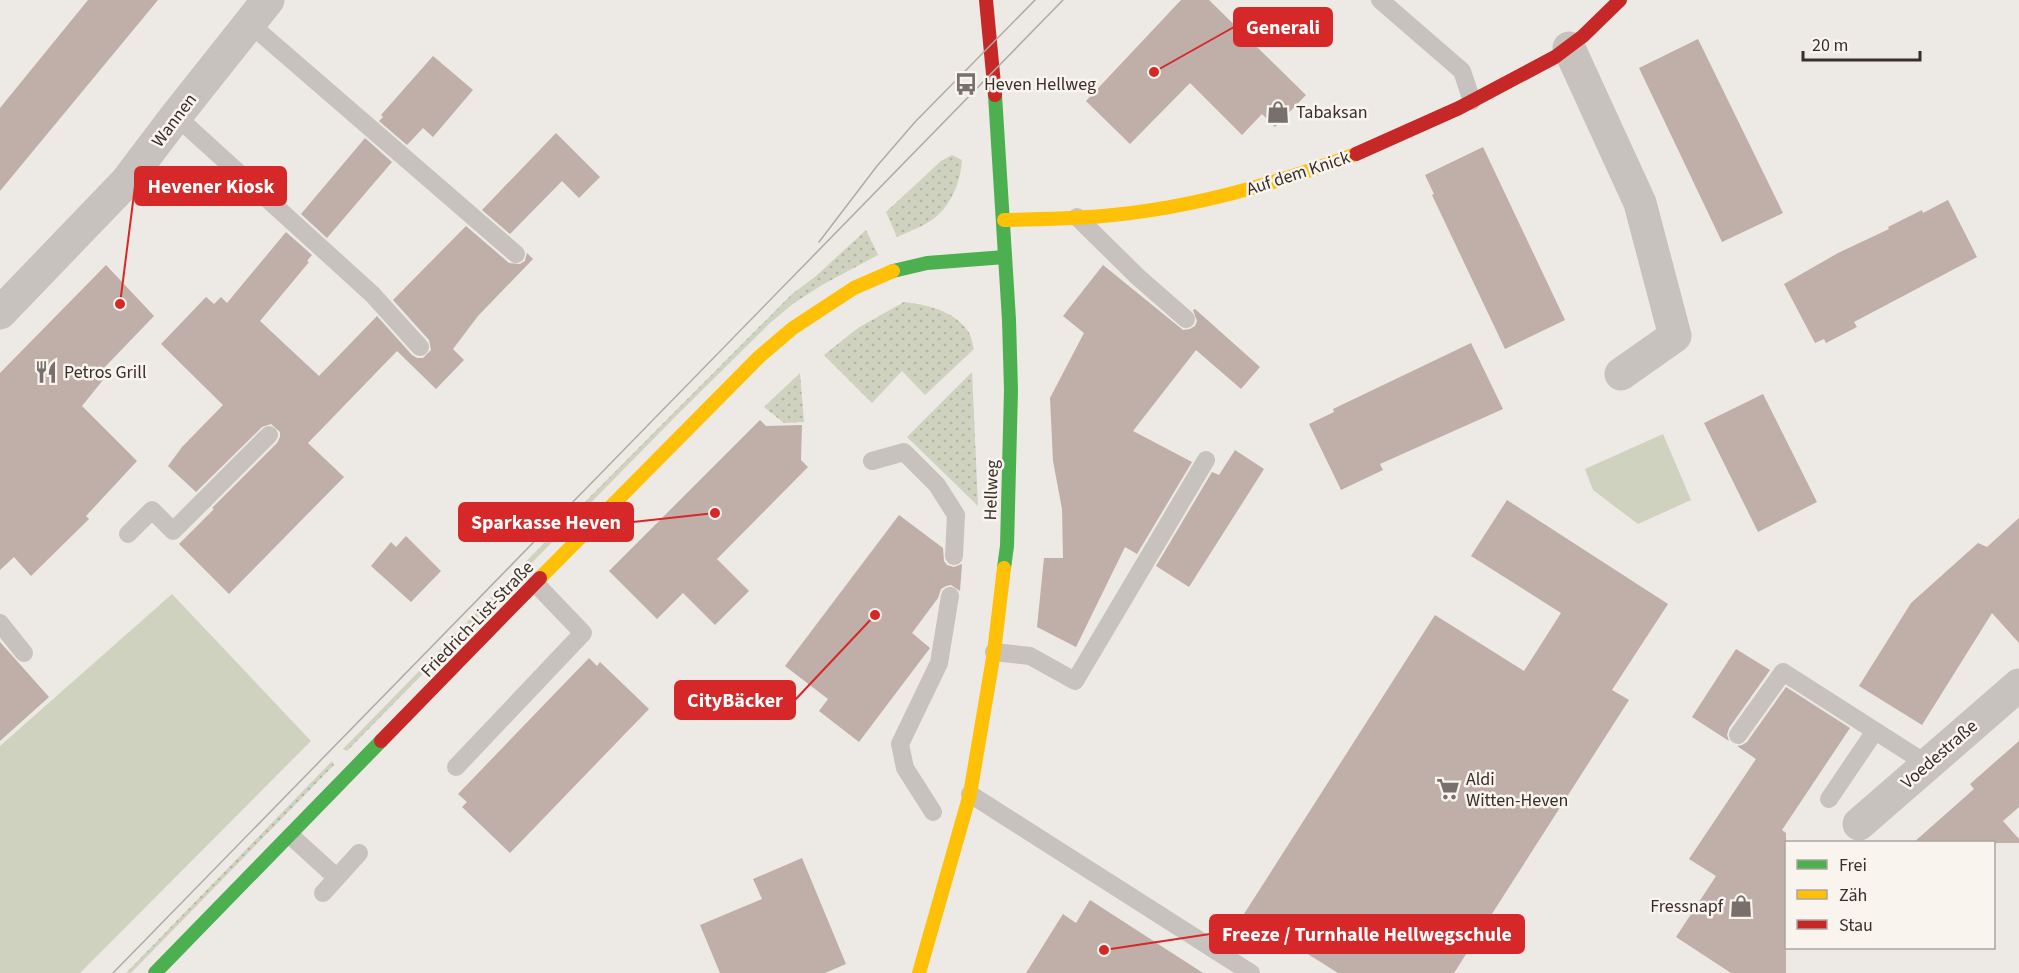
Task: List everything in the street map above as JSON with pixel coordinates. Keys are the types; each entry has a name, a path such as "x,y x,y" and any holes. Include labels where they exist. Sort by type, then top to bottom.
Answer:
{"street":[{"name":"Hellweg","path":"919,973 970,794 994,652 1007,546 1011,390 1004,220 986,0"},
{"name":"Auf dem Knick","path":"1004,220 1130,214 1260,187 1367,150 1472,101 1569,48 1620,0"},
{"name":"Wannen","path":"0,314 126,182 259,11"},
{"path":"1569,48 1640,202 1675,336 1621,374"},
{"name":"Friedrich-List-Straße","path":"155,973 759,357 793,328 854,288 899,269 927,263 1005,257"},
{"name":"Voedestraße","path":"1859,824 2019,685"}],"lane":[{"path":"1380,0 1462,71 1472,101"},
{"path":"259,11 516,254"},
{"path":"176,116 372,294 420,347"},
{"path":"1077,217 1138,277 1186,319"},
{"path":"128,534 152,510 173,531 269,435"},
{"path":"872,461 904,452 937,484 956,515 954,556"},
{"path":"994,652 1030,656 1075,681 1206,460"},
{"path":"456,767 584,633 536,584"},
{"path":"933,812 905,768 900,744 939,663 950,596"},
{"path":"0,623 24,652"},
{"path":"1738,735 1783,672 1927,764"},
{"path":"1829,799 1875,731"},
{"path":"970,794 1251,973"},
{"path":"291,836 336,877"},
{"path":"322,893 359,853"}],"green space":[{"path":"952,155 962,160 958,182 948,203 929,222 897,237 886,212 941,161"},
{"path":"866,230 878,255 822,285 794,303 770,323 347,751 343,749 792,294 816,276"},
{"path":"904,302 930,307 955,318 969,333 974,349 925,395 902,371 872,403 824,355 858,328"},
{"path":"972,372 978,506 907,437"},
{"path":"800,373 804,422 784,423 764,407"},
{"path":"1663,434 1691,500 1638,524 1593,490 1585,469"},
{"path":"172,594 311,741 80,973 0,973 0,746"},
{"path":"332,761 334,765 131,973 126,973"}],"building":[{"path":"88,0 158,0 0,191 0,108"},
{"path":"1181,0 1209,0 1306,95 1275,127 1262,114 1242,135 1190,83 1130,144 1086,101"},
{"path":"1698,39 1783,213 1722,242 1639,68"},
{"path":"433,56 473,90 433,137 423,128 407,145 379,121 383,117 381,115"},
{"path":"556,133 600,177 579,198 562,181 510,234 482,210"},
{"path":"365,138 392,162 327,238 301,214"},
{"path":"1483,147 1565,320 1505,349 1432,195 1434,194 1425,175"},
{"path":"1948,200 1977,257 1854,322 1857,327 1826,343 1824,339 1815,343 1784,284 1838,253 1889,229 1888,227"},
{"path":"466,226 509,263 520,264 525,261 527,253 533,259 478,316 453,349 464,360 436,389 397,351 308,443 344,477 229,594 179,544 277,443 280,432 271,424 262,427 196,492 168,466 182,447 223,405 161,344 206,297 214,304 221,297 227,303 286,232 312,255 307,261 309,262 260,321 319,376 377,316 412,355 423,358 431,350 429,340 393,300"},
{"path":"106,265 154,316 102,370 107,375 82,406 137,461 86,516 89,519 31,576 14,557 0,570 0,373"},
{"path":"1103,265 1183,330 1195,326 1197,321 1193,310 1195,309 1260,367 1241,389 1196,350 1133,431 1192,462 1137,554 1125,547 1076,647 1037,627 1044,558 1063,558 1062,509 1053,461 1050,398 1084,333 1063,316"},
{"path":"1471,343 1503,409 1380,464 1383,470 1341,490 1309,424 1334,412 1333,409"},
{"path":"1763,394 1817,502 1758,532 1704,423"},
{"path":"760,420 766,426 802,425 801,460 808,467 717,559 749,591 715,625 683,593 657,619 609,571"},
{"path":"1235,450 1264,469 1189,587 1156,566 1212,472 1219,475"},
{"name":"Aldi Witten-Heven","path":"1507,500 1668,604 1612,690 1629,700 1454,973 1338,973 1244,914 1435,615 1524,671 1561,613 1471,556"},
{"path":"899,515 943,548 944,561 947,565 954,567 962,564 960,591 951,585 941,589 938,598 912,633 930,648 859,742 819,711 828,699 785,666"},
{"path":"2019,518 2019,643 1992,613 1922,725 1859,686 1911,603 1978,543 1987,547"},
{"path":"406,536 441,571 411,602 371,566 391,542 396,547"},
{"path":"0,642 49,697 0,741"},
{"path":"1736,649 1770,670 1729,728 1727,735 1729,741 1692,717"},
{"path":"589,658 597,666 600,662 649,709 510,853 462,807 467,802 458,794"},
{"path":"1786,687 1850,728 1782,830 1786,833 1786,973 1731,973 1676,937 1716,876 1689,859 1756,759 1737,746 1747,742"},
{"path":"2019,741 2019,807 2003,821 2019,839 2019,843 1915,841 1974,789 1970,784"},
{"path":"802,858 846,964 825,973 720,973 700,925 762,899 753,879"},
{"path":"1090,900 1203,973 1026,973 1063,914 1076,923"}],"tram line":[{"path":"819,242 877,166 915,122 1035,0"},
{"path":"113,973 1063,0"}],"traffic: fast":[{"path":"995,95 1011,390 1007,546 1004,568"},
{"path":"893,271 927,263 1005,257"},
{"path":"155,973 381,741"}],"traffic: slow":[{"path":"1004,220 1099,216 1175,206 1267,184 1356,154"},
{"path":"540,578 759,357 793,328 854,288 893,271"},
{"path":"919,973 970,794 994,652 1004,568"}],"traffic: jam":[{"path":"986,0 995,95"},
{"path":"1356,154 1459,108 1555,57 1583,36 1620,0"},
{"path":"381,741 540,578"}],"place":[{"name":"Generali","path":"1154,72"},
{"name":"Heven Hellweg","path":"966,84"},
{"name":"Tabaksan","path":"1278,112"},
{"name":"Hevener Kiosk","path":"120,304"},
{"name":"Petros Grill","path":"46,372"},
{"name":"Sparkasse Heven","path":"715,513"},
{"name":"CityBäcker","path":"875,615"},
{"name":"Aldi Witten-Heven","path":"1448,789"},
{"name":"Fressnapf","path":"1741,906"},
{"name":"Freeze / Turnhalle Hellwegschule","path":"1104,950"}]}
